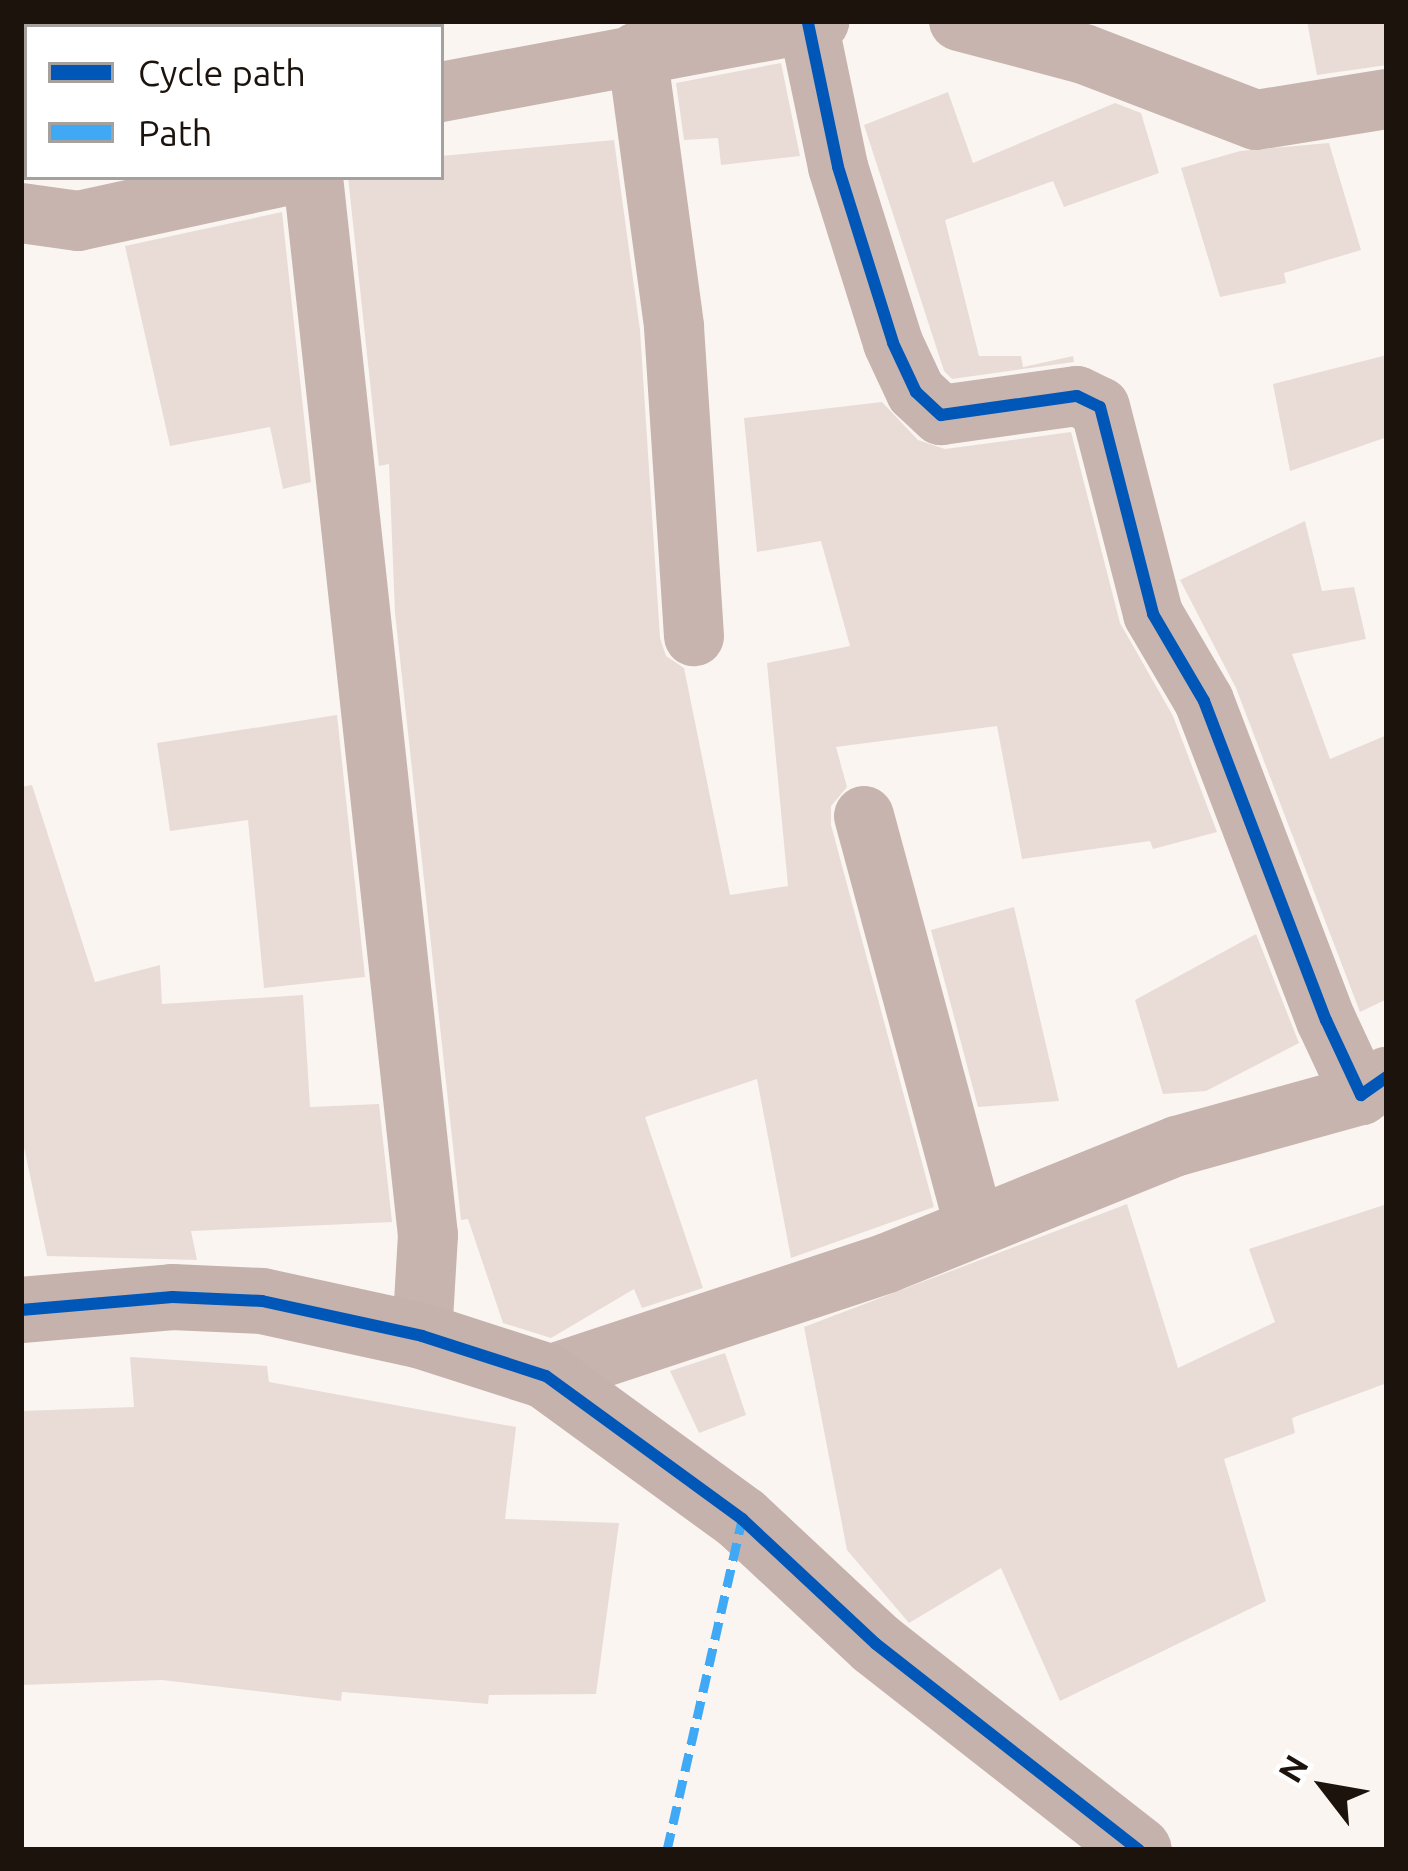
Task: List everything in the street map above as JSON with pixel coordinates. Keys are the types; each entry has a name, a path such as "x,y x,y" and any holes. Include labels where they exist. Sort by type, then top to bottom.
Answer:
{"street":[{"path":"959,21 1084,54 1256,120 1387,99"},
{"path":"444,91 813,22 859,233 893,343 927,407 941,415 1077,395 1100,407 1153,614 1204,701 1374,1086 1177,1146 974,1224 887,1263 547,1376"},
{"path":"637,52 674,327 694,637"},
{"path":"21,213 78,221 264,180"},
{"path":"313,180 428,1235 422,1336"},
{"path":"864,816 974,1224"},
{"path":"24,1300 172,1297 262,1301 422,1336 547,1376 742,1519 877,1644 1138,1850"}],"building":[{"path":"1307,21 1387,21 1387,65 1317,75"},
{"path":"781,63 800,156 721,165 718,138 684,140 676,83"},
{"path":"948,92 973,163 1115,103 1141,113 1159,173 1064,207 1053,181 945,220 979,356 1021,356 1023,367 1073,356 1074,362 952,379 944,371 864,125"},
{"path":"614,140 640,330 660,638 666,656 684,668 730,895 788,886 767,663 850,646 821,541 757,552 744,418 882,402 918,440 945,449 1071,432 1120,623 1173,716 1217,832 1153,849 1150,841 1022,859 997,726 836,747 847,787 831,806 831,825 934,1207 791,1258 757,1079 645,1117 703,1288 642,1308 634,1289 551,1338 503,1323 468,1219 461,1220 395,613 389,464 379,466 348,180 444,180 444,156"},
{"path":"1329,143 1361,250 1284,273 1286,283 1220,297 1181,168 1240,151"},
{"path":"282,212 311,482 283,489 270,427 170,446 125,246"},
{"path":"1387,355 1387,437 1290,471 1273,384"},
{"path":"1305,521 1322,591 1354,587 1366,639 1292,654 1330,759 1387,735 1387,999 1360,1012 1236,688 1180,580"},
{"path":"337,715 365,977 264,988 248,820 170,831 157,743"},
{"path":"32,785 95,982 160,965 162,1004 303,995 310,1107 379,1104 392,1222 191,1231 197,1260 47,1256 21,1133 21,787"},
{"path":"1014,907 1059,1101 978,1107 931,930"},
{"path":"1256,934 1299,1043 1206,1091 1163,1094 1135,1000"},
{"path":"1127,1204 1178,1368 1275,1322 1249,1249 1387,1204 1387,1383 1292,1418 1295,1433 1224,1459 1266,1601 1060,1701 1001,1568 909,1623 847,1550 804,1327"},
{"path":"725,1353 746,1415 699,1433 670,1371"},
{"path":"130,1357 267,1366 269,1382 516,1427 505,1519 619,1523 596,1694 489,1695 488,1704 342,1692 341,1701 162,1680 21,1685 21,1411 134,1407"}],"marked path":[{"path":"667,1850 742,1519"}],"cycle path":[{"path":"808,23 838,167 893,343 916,392 941,415 1077,396 1100,407 1153,614 1204,701 1326,1020 1361,1095 1387,1077"},
{"path":"21,1310 172,1297 262,1301 422,1336 546,1376 742,1519 876,1644 1139,1850"}]}
